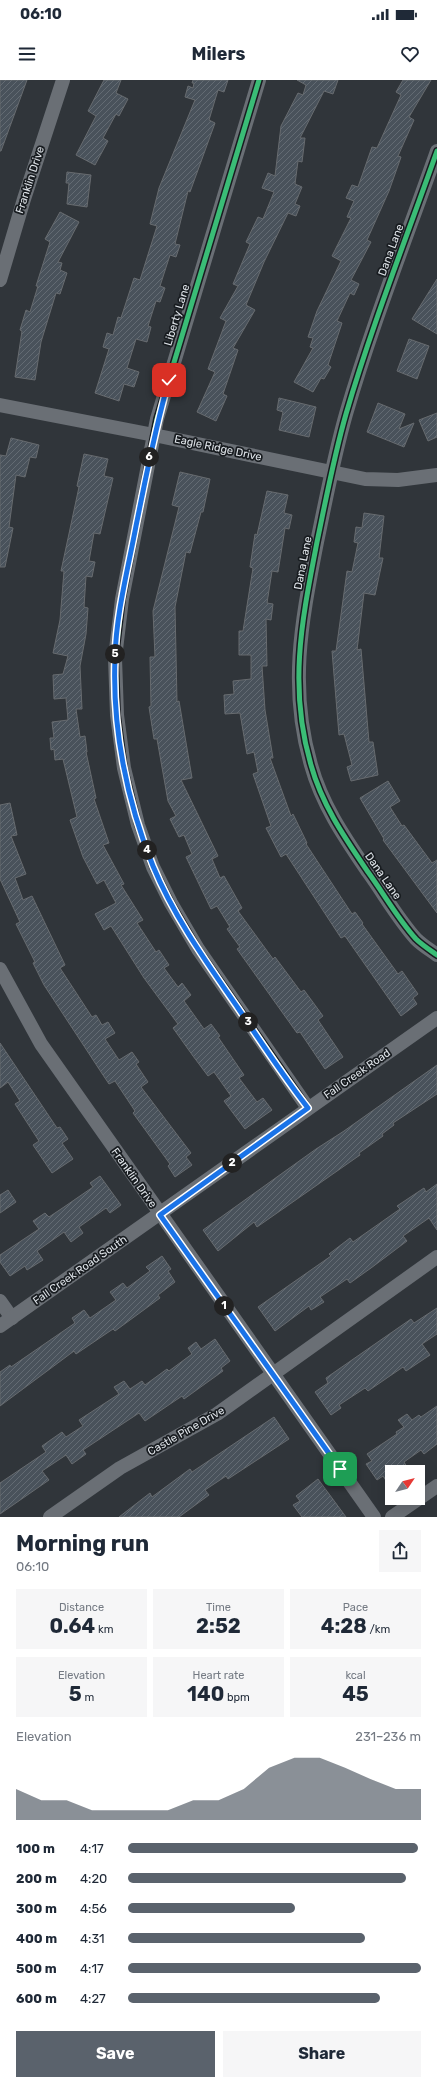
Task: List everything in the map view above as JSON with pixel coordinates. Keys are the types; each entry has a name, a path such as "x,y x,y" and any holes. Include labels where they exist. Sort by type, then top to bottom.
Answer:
{"street":[{"name":"Franklin Drive","path":"0,280 24,199 63,80"},
{"name":"Liberty Lane","path":"259,80 180,340 154,435 122,599 115,658 117,715 124,768 138,825 153,867 171,903 198,949 308,1108"},
{"name":"Dana Lane","path":"437,151 369,340 346,415 331,472 309,585 301,637 298,679 302,722 309,758 323,798 338,828 414,936 437,955"},
{"name":"Eagle Ridge Drive","path":"0,405 365,479 398,480 437,475"},
{"name":"Franklin Drive","path":"0,970 41,1044 374,1517"},
{"name":"Fall Creek Road","path":"160,1215 308,1108 437,1018"},
{"name":"Fall Creek Road South","path":"0,1326 160,1215"},
{"name":"Castle Pine Drive","path":"50,1517 120,1468 217,1414 437,1257"},
{"path":"0,1301 12,1318"},
{"path":"392,1517 437,1486"}],"building":[{"path":"0,80 27,80 1,151 0,151"},
{"path":"104,80 121,80 116,93 128,99 119,116 116,114 103,138 108,141 95,165 76,155 96,116 88,111"},
{"path":"193,80 228,80 224,92 218,90 209,120 215,123 190,192 188,191 175,244 180,245 176,257 170,255 160,286 165,288 160,302 156,301 148,326 151,327 147,342 136,339 127,368 139,372 134,387 124,384 119,401 95,393 109,349 103,347 107,333 113,335 118,317 121,318 134,278 140,280 157,226 150,224 159,188 195,100 185,97 188,86 193,88"},
{"path":"297,80 338,80 333,94 324,91 300,138 305,138 302,162 298,161 295,184 302,187 295,204 300,206 296,216 288,213 264,262 246,305 255,310 233,348 238,350 223,394 227,396 216,421 197,412 215,372 208,369 226,321 220,318 238,286 233,284 250,244 246,242 258,217 263,219 274,192 262,188 268,173 275,176 281,126 298,93 303,95 306,85"},
{"path":"403,80 431,80 409,117 414,120 398,156 401,157 389,191 367,240 371,242 351,280 359,284 354,295 350,293 337,321 342,323 328,365 331,367 324,379 321,378 313,392 294,382 313,348 310,347 313,338 308,337 317,311 341,261 332,256 351,218 347,217 354,201 346,198 352,185 358,187 372,147 377,148 401,95 396,92"},
{"path":"67,172 91,175 87,207 67,204 69,183 66,183"},
{"path":"60,212 79,222 58,262 62,263 60,270 67,273 60,294 56,293 41,342 35,380 15,377 22,331 20,330 26,310 30,312 38,286 36,286 50,242 45,239"},
{"path":"437,279 437,334 412,319"},
{"path":"409,339 429,346 417,379 397,371"},
{"path":"279,398 316,407 309,437 279,430 283,412 277,410"},
{"path":"378,403 405,414 399,429 414,423 404,447 367,432"},
{"path":"437,413 437,437 428,441 419,420"},
{"path":"11,438 39,445 36,458 30,457 25,477 16,475 9,527 13,528 5,567 0,567 0,455 6,456"},
{"path":"84,454 108,459 104,476 113,478 100,534 94,533 89,561 95,562 92,577 86,576 84,607 88,608 86,634 80,666 82,709 76,709 80,737 85,736 86,752 96,798 94,799 109,843 103,845 124,884 121,885 143,920 137,923 156,952 159,950 169,965 164,968 178,987 182,983 191,995 184,1001 204,1029 211,1024 220,1036 218,1037 244,1075 239,1078 257,1102 263,1098 272,1110 245,1129 224,1101 231,1096 214,1072 208,1076 193,1056 173,1028 178,1024 144,978 111,926 104,930 95,914 116,903 104,880 97,884 83,857 70,820 77,817 63,759 55,760 54,749 51,750 50,738 54,738 52,722 68,720 66,698 54,699 53,675 63,674 68,656 53,653 60,620 64,571 61,571 79,487 77,486"},
{"path":"180,472 210,479 203,512 201,512 190,553 186,552 175,607 177,702 179,701 192,778 181,780 218,856 212,859 220,878 224,876 242,908 238,911 273,959 275,957 301,992 304,990 323,1016 318,1020 343,1057 325,1069 300,1032 297,1033 237,949 240,947 227,929 230,927 217,906 211,909 186,857 192,854 184,835 179,837 170,819 176,816 168,801 157,739 154,739 149,707 151,706 150,657 155,657 153,611 179,507 172,505"},
{"path":"267,491 288,495 284,513 292,515 289,529 285,528 278,572 272,571 267,603 273,604 271,620 266,619 267,666 262,666 265,710 273,758 270,758 291,816 293,814 307,843 306,844 352,914 355,912 398,974 402,971 418,994 413,998 417,1004 401,1016 345,936 341,938 286,854 281,857 266,828 271,826 253,774 258,772 254,752 247,754 240,713 225,714 224,695 234,694 233,681 251,679 251,655 239,655 239,631 243,631 253,568 250,567 255,534 257,535"},
{"path":"364,513 384,516 379,558 383,558 375,595 364,593 357,650 361,649 369,742 373,742 378,775 351,781 347,767 352,765 344,734 339,735 332,651 336,651 347,571 352,572 358,543 354,542 356,527 362,528"},
{"path":"388,781 400,801 390,807 402,826 404,825 432,863 437,860 437,913 383,840 384,839 360,798"},
{"path":"10,803 17,835 11,836 26,874 15,878 23,900 32,896 65,965 60,968 92,1017 96,1015 102,1025 108,1022 115,1033 105,1039 119,1060 132,1052 139,1062 136,1064 148,1082 141,1087 191,1153 186,1157 192,1165 175,1177 168,1166 170,1164 133,1113 135,1111 115,1081 109,1084 101,1072 44,985 33,963 35,962 16,924 20,922 0,879 0,805"},
{"path":"0,1043 57,1128 60,1127 68,1139 62,1143 73,1159 52,1173 33,1145 39,1141 15,1104 20,1101 8,1082 0,1088"},
{"path":"437,1065 437,1094 393,1123 394,1125 382,1134 383,1136 359,1153 360,1155 257,1227 254,1222 218,1251 203,1230"},
{"path":"100,1176 121,1205 110,1213 106,1208 79,1227 83,1233 71,1242 64,1232 37,1251 43,1260 27,1270 25,1266 10,1276 0,1262 0,1255 39,1229 33,1221 45,1213 49,1217 64,1207 93,1187 90,1183"},
{"path":"437,1184 437,1230 429,1218 403,1236 407,1241 371,1268 350,1283 347,1279 320,1297 324,1302 311,1310 309,1306 275,1331 258,1307 331,1256 329,1254 350,1238 353,1242 400,1209 397,1206 424,1188 426,1192"},
{"path":"8,1190 16,1202 0,1213 0,1195"},
{"path":"162,1256 171,1269 168,1271 175,1282 158,1295 160,1298 115,1331 113,1329 76,1354 74,1351 0,1406 0,1372 10,1365 11,1367 75,1323 72,1318 84,1310 90,1318 116,1300 110,1292 123,1283 127,1288 150,1271 146,1267"},
{"path":"437,1308 437,1334 422,1344 430,1355 406,1371 403,1367 368,1391 365,1388 339,1405 341,1408 331,1415 315,1392 328,1383 326,1378 411,1319 414,1323"},
{"path":"215,1339 230,1361 221,1368 223,1371 184,1399 182,1396 145,1421 139,1413 83,1450 86,1454 72,1464 66,1455 42,1471 49,1480 0,1514 0,1483 46,1452 42,1446 62,1432 66,1437 83,1426 79,1420 119,1394 114,1387 124,1381 130,1389 142,1381 145,1385 167,1369 169,1371 192,1354 188,1348 196,1342 201,1349"},
{"path":"437,1406 437,1444 424,1454 421,1450 404,1462 406,1465 385,1465 385,1479 383,1476 377,1480 366,1464 372,1461 367,1454 397,1434 396,1432 404,1427 398,1420 407,1414 412,1420 419,1415 421,1417"},
{"path":"274,1417 289,1439 228,1479 226,1476 205,1490 209,1495 179,1517 119,1517 150,1493 152,1497 190,1469 192,1472"},
{"path":"318,1479 346,1517 302,1517 293,1505 300,1501 296,1496"}],"cycle path":[{"path":"259,80 157,419 122,599 115,658 117,715 124,768 138,825 153,867 171,903 198,949 308,1108"},
{"path":"437,151 378,315 346,414 327,494 306,599 302,626 299,680 300,708 304,736 311,765 321,794 351,847 403,923 418,941 437,955"}],"route":[{"path":"169,380 157,420 122,599 115,658 117,715 124,768 138,825 153,867 171,903 198,949 308,1108 160,1215 340,1469"}]}
